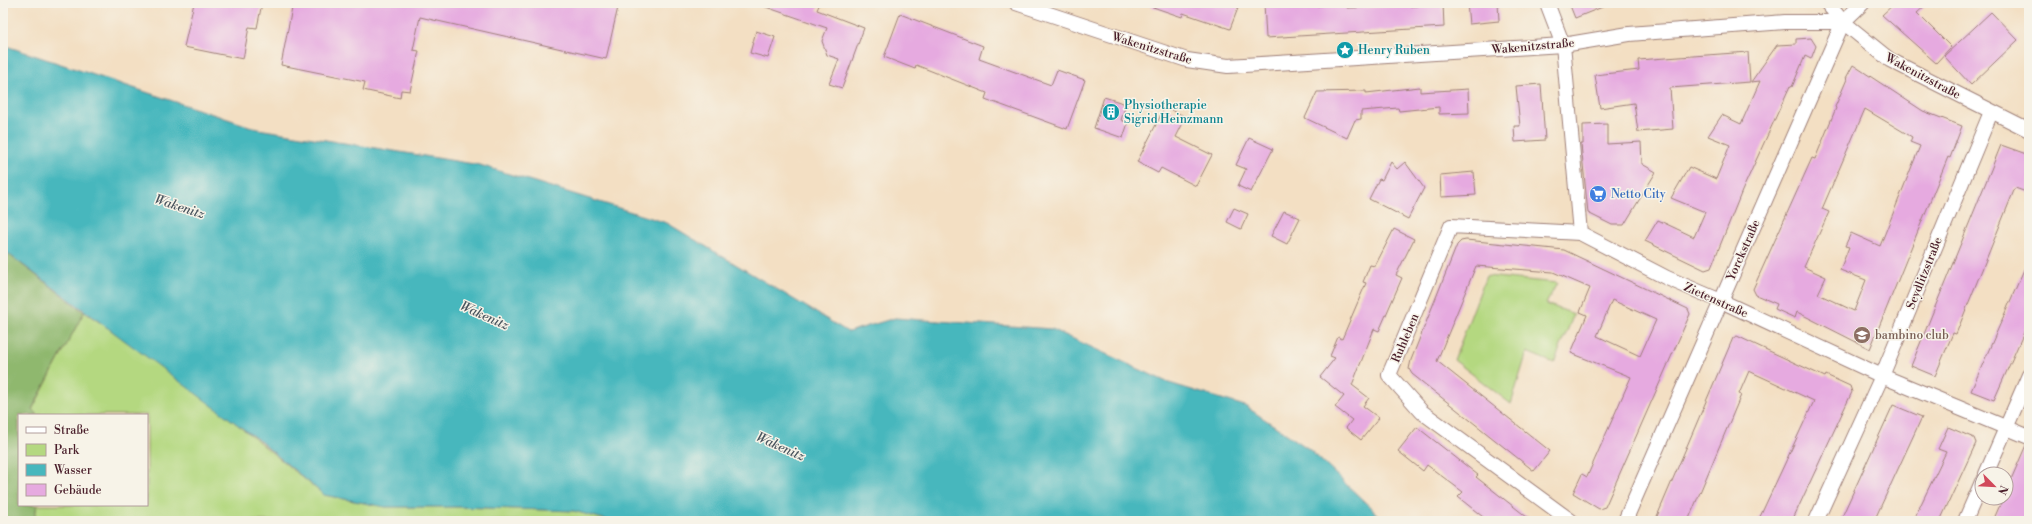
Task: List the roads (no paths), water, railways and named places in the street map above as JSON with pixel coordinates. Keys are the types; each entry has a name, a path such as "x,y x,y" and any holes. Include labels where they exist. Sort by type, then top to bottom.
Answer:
{"street":[{"name":"Wakenitzstraße","path":"1016,3 1187,60 1228,66 1563,45 1628,34 1785,22 1843,22 1890,60 2029,130"},
{"path":"1547,3 1563,45 1580,233"},
{"path":"1827,3 1843,22 1863,3"},
{"name":"Yorckstraße","path":"1625,521 1843,22"},
{"name":"Seydlitzstraße","path":"1816,521 1882,376 1991,112"},
{"name":"Ruhleben","path":"1571,521 1422,412 1389,375 1451,226 1580,233"},
{"name":"Zietenstraße","path":"1580,233 1667,278 1721,301 1882,376 2029,437"},
{"path":"1990,466 2029,375"},
{"path":"1965,521 1974,500"}],"water":[{"name":"Wakenitz","path":"3,45 258,129 480,165 667,223 848,332 895,318 1052,329 1169,383 1245,406 1309,449 1385,521 611,521 574,511 460,507 385,507 324,495 261,442 3,250"}],"place":[{"name":"Henry Ruben","path":"1345,50"},
{"name":"Physiotherapie Sigrid Heinzmann","path":"1111,112"},
{"name":"Netto City","path":"1598,194"},
{"name":"bambino club","path":"1862,335"}]}
